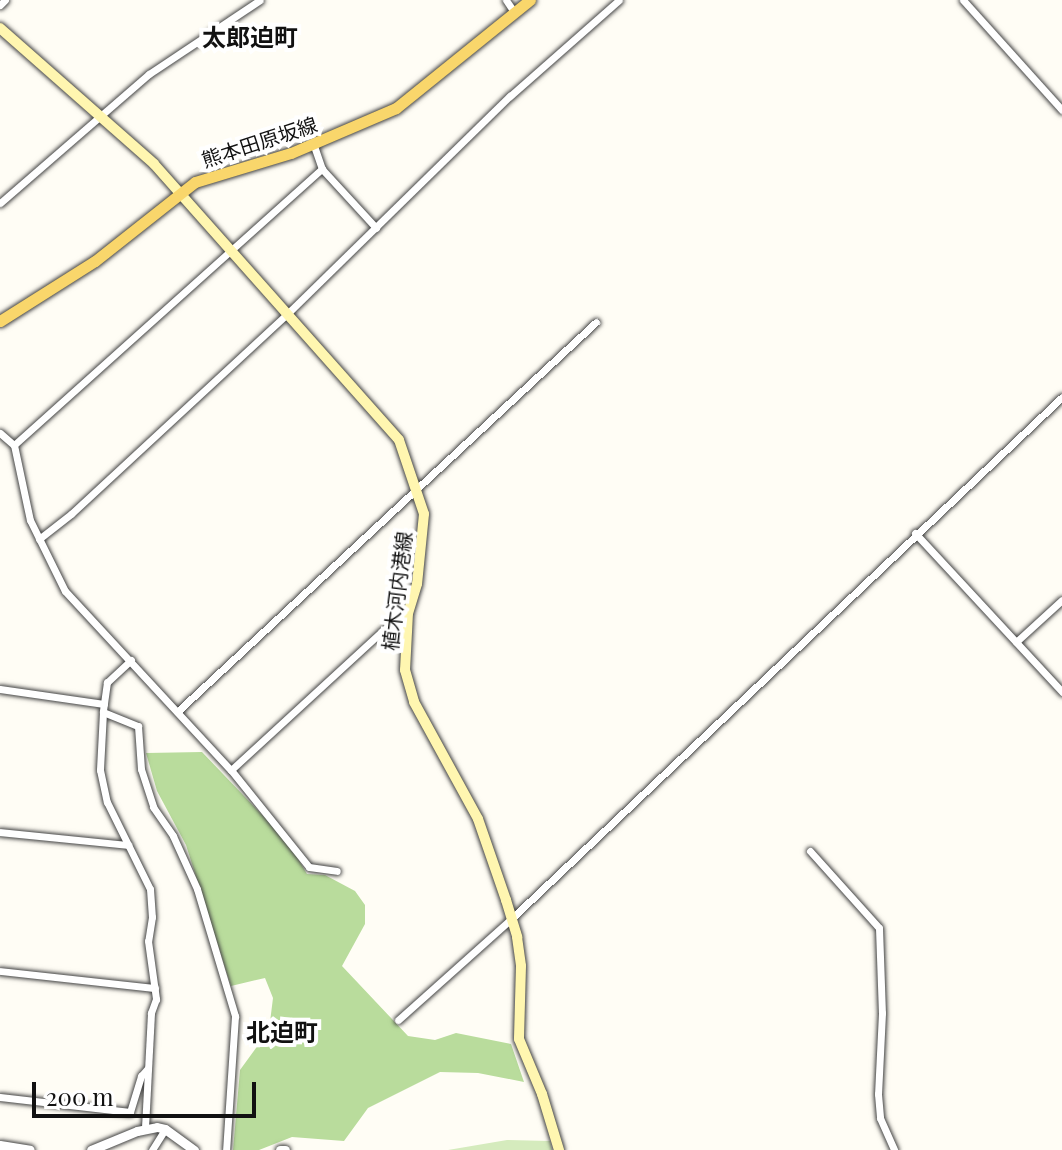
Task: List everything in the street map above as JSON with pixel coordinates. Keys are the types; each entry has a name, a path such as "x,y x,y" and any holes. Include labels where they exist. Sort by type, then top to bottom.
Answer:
{"main road":[{"name":"熊本田原坂線","path":"0,321 95,261 208,176 291,153 396,108 530,0"},
{"name":"植木河内港線","path":"0,28 182,193 228,251 399,440 418,487 424,514 417,584 408,613 405,670 414,702 478,819 511,919 521,966 519,1039 555,1129 559,1150"}],"street":[{"path":"0,5 5,0"},
{"path":"0,203 149,74 260,0"},
{"path":"506,0 514,12"},
{"path":"39,539 71,514 287,314 510,96 619,0"},
{"path":"963,0 1062,110"},
{"path":"313,143 322,169 376,228"},
{"path":"14,445 322,169"},
{"path":"178,711 596,322"},
{"path":"398,1020 511,919 1062,397"},
{"path":"0,433 14,445 30,520 65,591 231,770 309,867 337,871"},
{"path":"915,533 1062,692"},
{"path":"1016,642 1062,600"},
{"path":"231,770 382,631 408,613"},
{"path":"131,660 107,682 100,770 107,802 150,889 152,917 148,941 155,988 145,1128"},
{"path":"0,689 103,708 138,726 141,769 153,807 173,836 197,889 235,1016 226,1150"},
{"path":"0,832 128,845"},
{"path":"810,851 879,928 882,1013 878,1094 880,1118 894,1150"},
{"path":"0,971 155,988"},
{"path":"0,1097 130,1112 141,1076 148,1067"},
{"path":"91,1150 145,1128 165,1129 194,1150"},
{"path":"152,1150 165,1129"},
{"path":"0,1145 30,1150"}],"green space":[{"path":"202,752 288,842 307,874 325,875 355,891 365,905 365,924 342,966 408,1036 435,1040 456,1033 511,1044 524,1082 478,1073 440,1072 368,1108 344,1141 292,1137 259,1150 233,1150 240,1070 269,1030 273,998 265,978 231,986 186,845 157,791 146,753"},
{"path":"507,1140 550,1141 552,1150 448,1150"}],"district":[{"name":"太郎迫町","path":"250,37"},
{"name":"北迫町","path":"282,1032"}]}
